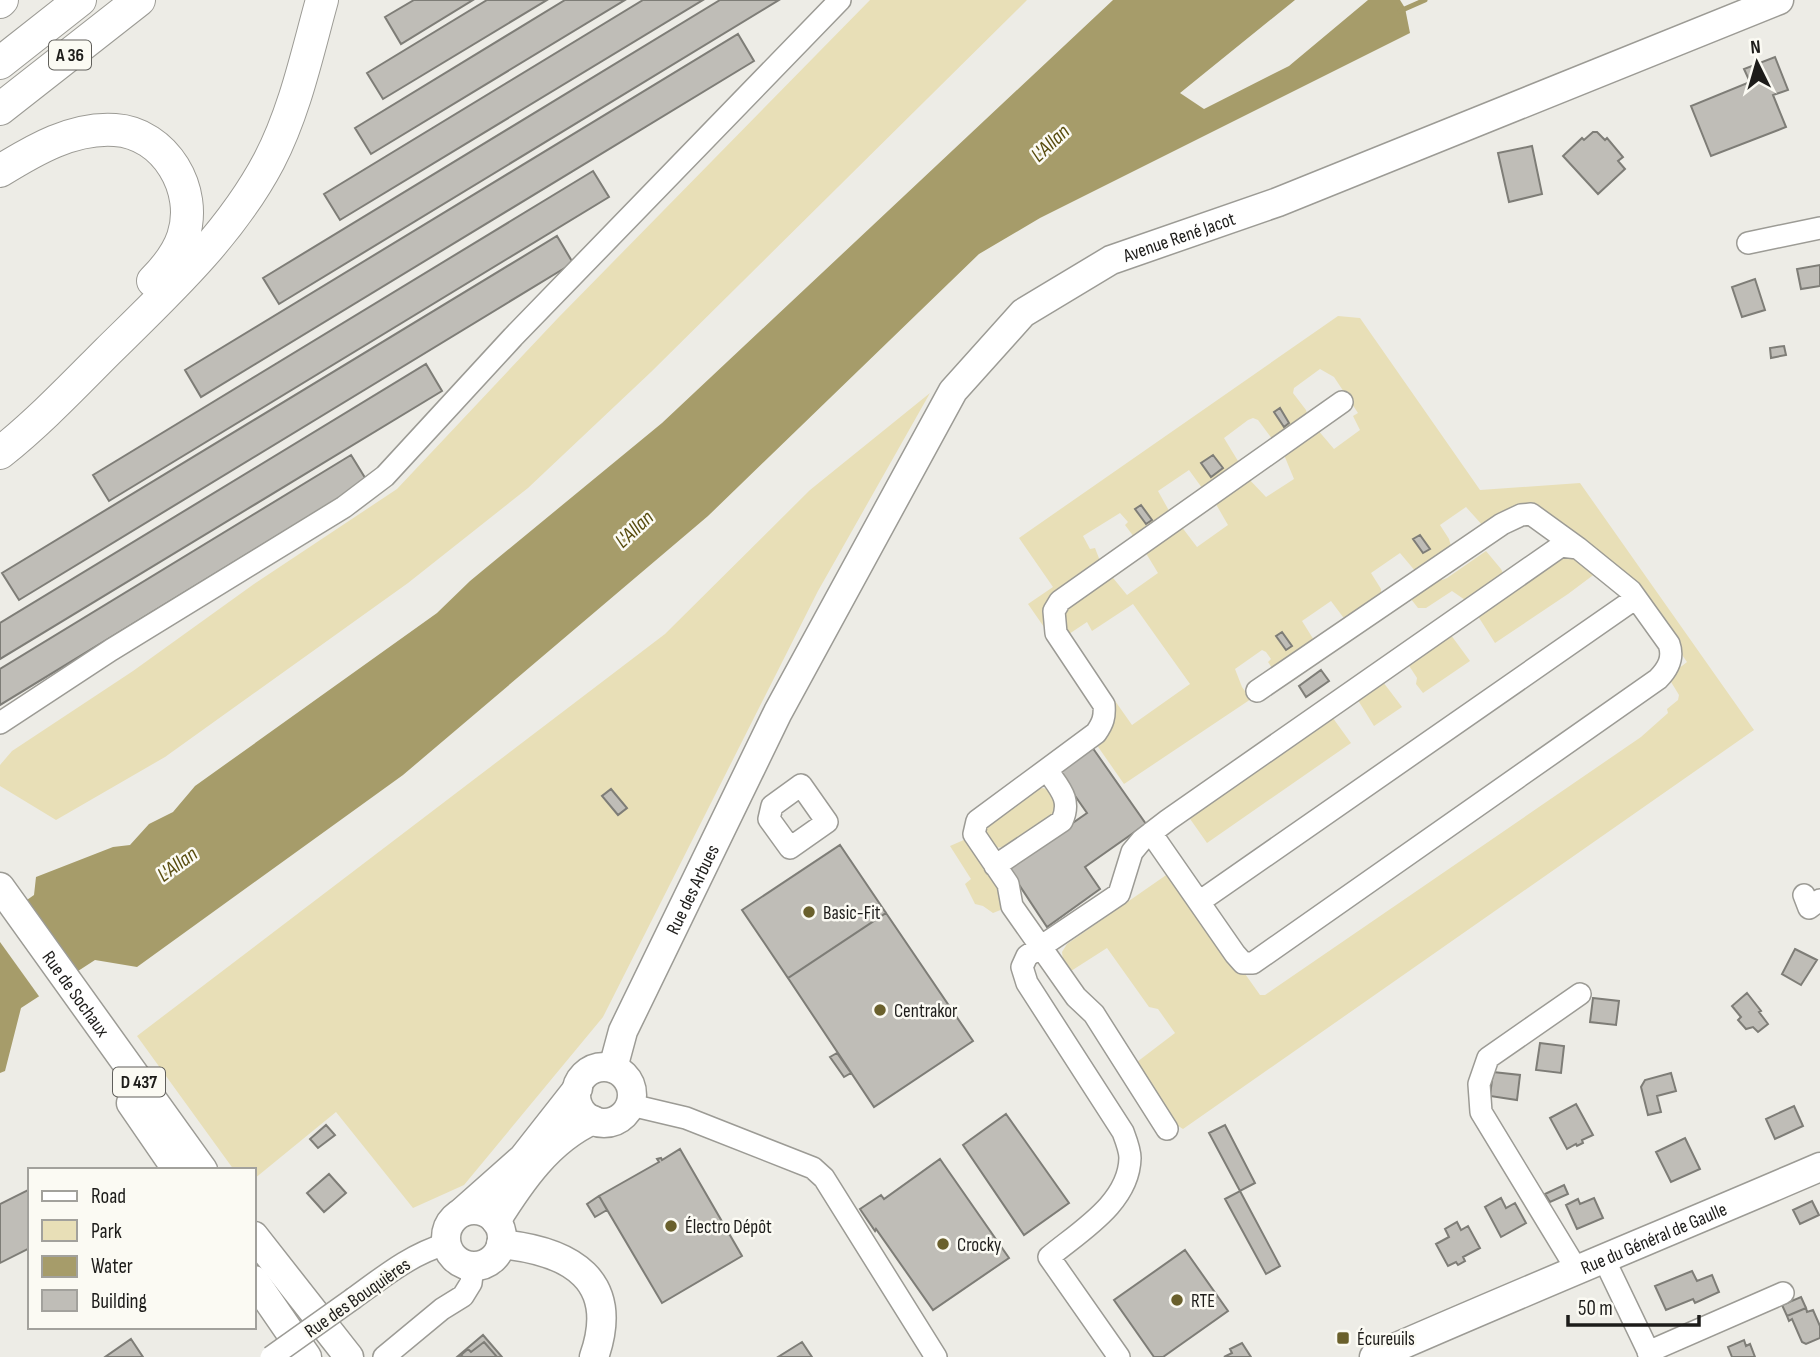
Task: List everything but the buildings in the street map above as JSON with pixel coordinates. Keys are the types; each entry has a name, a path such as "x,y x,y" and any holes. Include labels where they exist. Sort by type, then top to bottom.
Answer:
{"highway":[{"name":"A 36","path":"0,63 80,0"},
{"name":"A 36","path":"0,109 139,0"},
{"path":"0,453 25,433 161,299 223,231 247,198 269,160 286,121 301,78 322,0"},
{"path":"0,172 70,135 100,130 128,132 158,147 173,166 184,187 187,214 183,237 170,263 16,421 0,432"}],"main road":[{"name":"Avenue René Jacot","path":"778,712 953,391 1023,313 1111,260 1278,202 1779,0"},
{"name":"Rue des Arbues","path":"613,1068 623,1031 778,712"},
{"name":"Rue de Sochaux","path":"0,887 176,1168"},
{"name":"Rue de Sochaux","path":"0,917 201,1168"},
{"path":"578,1088 579,1107 593,1120 611,1122 631,1105 632,1090 620,1072 613,1068 596,1069 587,1073 523,1158 449,1225 446,1244 456,1259 473,1266 491,1260 499,1233 532,1169 558,1141 593,1120"},
{"name":"Rue du Général de Gaulle","path":"1374,1357 1820,1167"},
{"path":"462,1212 481,1210 499,1233 514,1246 562,1259 595,1285 601,1304 600,1339 594,1357"},
{"path":"256,1239 349,1357"},
{"path":"256,1246 331,1357"},
{"path":"256,1283 307,1357"}],"street":[{"path":"0,723 111,650 344,507 385,476 513,337 840,0"},
{"path":"1748,243 1820,228"},
{"path":"1167,1129 1094,1014 1076,997 1012,906 1008,884 974,834 977,821 1096,733 1105,716 1104,705 1056,633 1054,611 1060,601 1342,402"},
{"path":"1151,833 1235,954 1243,962 1253,963 1658,679 1667,670 1672,651 1631,591 1531,514 1521,515 1502,524 1257,691"},
{"path":"1119,1357 1049,1257 1114,1202 1127,1176 1130,1156 1124,1132 1027,983 1022,967 1027,956 1119,894 1132,852 1151,833 1561,546 1578,548"},
{"path":"1199,902 1636,598"},
{"path":"995,866 1062,821 1067,809 1065,798 1047,770"},
{"path":"734,804 771,812"},
{"path":"1577,1270 1482,1112 1479,1084 1488,1058 1580,994"},
{"path":"631,1105 686,1118 813,1168 824,1178 936,1357"},
{"name":"Rue des Bouquières","path":"271,1357 401,1264 446,1244"},
{"path":"1604,1259 1650,1354 1783,1293"},
{"path":"384,1357 442,1309 463,1296 471,1283 473,1266"}],"green space":[{"path":"870,0 1027,0 651,372 528,488 408,583 165,757 56,820 0,786 0,765 12,751 397,489 558,318"},
{"path":"1338,316 1360,318 1480,490 1580,483 1754,730 1183,1129 1165,1116 1153,1102 1133,1065 1175,1033 1158,1009 1149,1007 1107,948 1071,971 1063,960 1062,952 1067,944 1172,871 1260,995 1265,995 1641,737 1668,713 1667,709 1678,700 1679,695 1668,677 1687,662 1637,590 1533,504 1525,503 1484,527 1466,507 1440,525 1452,550 1422,572 1416,572 1400,553 1371,573 1381,589 1381,601 1350,621 1346,621 1331,601 1302,621 1317,645 1276,674 1268,662 1271,659 1262,650 1235,669 1242,687 1251,699 1124,784 1094,741 1104,730 1109,718 1103,693 1071,647 1075,644 1132,725 1190,684 1133,604 1092,631 1087,622 1063,638 1059,627 1059,612 1073,597 1109,573 1127,595 1158,573 1144,546 1176,525 1181,526 1197,547 1228,525 1213,499 1247,477 1266,497 1294,479 1282,450 1315,429 1334,449 1360,430 1353,416 1358,413 1334,377 1320,369 1294,388 1293,393 1306,410 1309,421 1276,444 1258,420 1248,420 1224,438 1240,468 1205,492 1189,470 1158,491 1172,516 1137,541 1125,525 1128,522 1120,513 1083,536 1090,549 1095,548 1102,566 1071,587 1054,603 1049,625 1053,640 1028,604 1053,587 1019,538"},
{"path":"930,393 818,591 603,1017 464,1185 413,1208 336,1112 256,1177 256,1168 233,1168 137,1036 665,634 810,490"},
{"path":"1486,551 1505,577 1468,602 1452,591 1426,608 1418,608 1407,594 1436,572 1442,580 1447,578"},
{"path":"1563,552 1600,570 1495,643 1476,613"},
{"path":"1448,631 1470,661 1423,693 1406,661"},
{"path":"1380,678 1402,707 1374,726 1356,697"},
{"path":"1330,714 1351,743 1207,843 1188,816"},
{"path":"1041,788 1052,792 1057,810 1041,826 1005,847 995,847 987,841 984,828 1032,790"},
{"path":"966,839 1002,891 1003,909 993,913 975,904 965,884 971,879 950,846"}],"water":[{"name":"L'Allan","path":"1113,0 1295,0 1180,93 1204,109 1289,66 1368,0 1400,0 1405,8 1410,33 1040,218 979,254 708,516 403,775 137,967 95,960 21,1008 5,1071 0,1073 0,919 34,895 36,877 113,847 130,845 149,824 173,812 195,786 437,613 470,581 662,423"}],"pier":[{"path":"25,897 80,974 41,999 0,942 0,914"}],"waterway":[{"path":"1400,11 1425,0"}],"place":[{"name":"Basic-Fit","path":"809,912"},
{"name":"Centrakor","path":"880,1010"},
{"name":"Électro Dépôt","path":"671,1226"},
{"name":"Crocky","path":"943,1244"},
{"name":"RTE","path":"1177,1300"},
{"name":"Écureuils","path":"1343,1338"}]}
